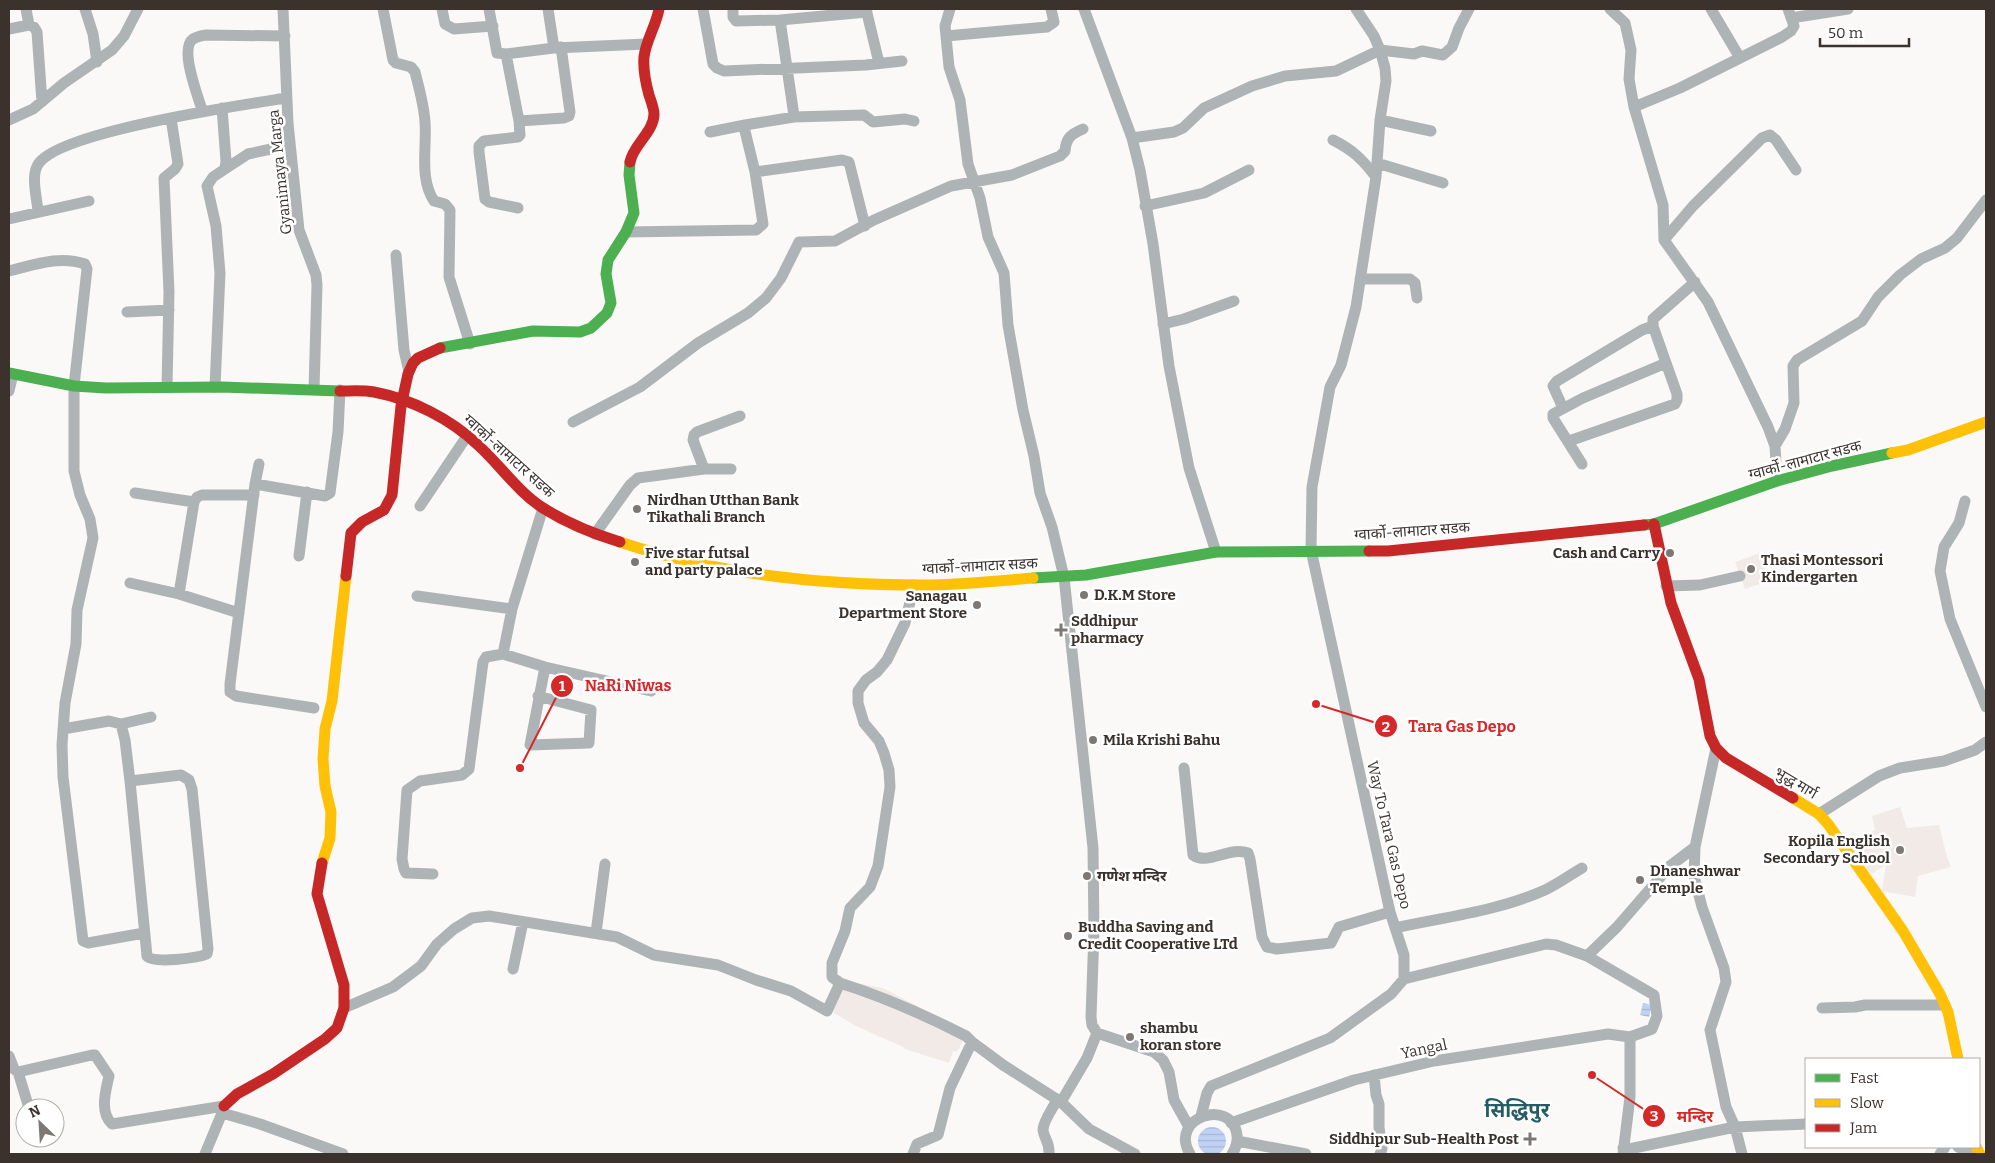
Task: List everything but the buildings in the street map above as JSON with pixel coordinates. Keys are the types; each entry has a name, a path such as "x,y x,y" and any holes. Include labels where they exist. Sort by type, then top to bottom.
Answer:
{"main road":[{"path":"223,1109 237,1094 273,1074 291,1060 325,1040 337,1028 344,1008 344,985 317,894 320,869 330,838 331,812 325,786 323,759 325,729 332,700 351,533 355,526 382,513 389,507 392,495 402,399 409,372 413,364 423,354 436,349 533,331 580,332 591,328 607,313 611,303 606,274 608,260 626,232 634,213 629,174 630,160 634,149 649,129 654,115 648,91 644,59 646,44 657,20 659,9"},
{"name":"ग्वार्को-लामाटार सडक","path":"11,374 74,386 106,388 216,387 373,392 402,399 443,418 492,458 522,491 543,508 596,534 634,548 709,566 815,580 914,585 1086,575 1216,552 1388,551 1654,524 1777,481 1832,466 1908,450 1986,422"},
{"path":"1654,524 1666,586 1695,664 1710,736 1716,748"},
{"name":"भुद्ध मार्ग","path":"1716,748 1726,758 1819,814 1903,931 1945,1005 1954,1034 1958,1058"}],"street":[{"path":"26,9 29,25"},
{"path":"85,9 93,34 96,62"},
{"path":"9,120 33,109 64,83 112,50 124,36 138,9"},
{"name":"Gyanimaya Marga","path":"283,9 286,98 299,230 316,280 314,389"},
{"path":"384,9 393,60 396,63 411,67 417,81 425,121 424,172 429,193 434,201 445,204 450,210 449,277 470,344"},
{"path":"442,9 445,24 454,29 493,26"},
{"path":"489,9 493,26 494,45 497,52 506,54 557,48 646,44"},
{"path":"519,121 564,118 570,112 548,9"},
{"path":"703,9 713,64 724,71 902,61"},
{"path":"733,9 733,17 736,21 780,20 866,11 879,63"},
{"path":"950,9 945,26 949,67 960,100 968,164 988,237 1004,274 1008,326 1023,410 1034,456 1040,493 1052,527 1064,577 1093,848 1094,932 1090,1017 1097,1033 1154,1052 1163,1060 1169,1072 1174,1100 1189,1127"},
{"path":"946,36 1047,26 1054,22 1051,9"},
{"path":"1084,9 1132,138 1140,170 1153,244 1169,366 1189,468 1216,552"},
{"name":"Way To Tara Gas Depo","path":"1356,9 1374,36 1380,50 1385,68 1386,82 1380,120 1376,177 1356,306 1341,365 1330,387 1312,487 1311,550 1390,912 1404,954 1404,979"},
{"path":"1132,138 1174,132 1183,128 1204,108 1252,86 1285,76 1336,71 1380,50 1414,54 1422,51 1443,55 1452,47 1469,9"},
{"path":"1610,9 1625,22 1631,50 1629,79 1634,107 1662,204 1664,240 1676,260 1695,282 1708,302 1768,427 1775,446 1777,481"},
{"path":"1711,9 1740,58"},
{"path":"1634,107 1680,88 1790,31 1794,26 1790,14 1848,9"},
{"path":"780,20 794,117"},
{"path":"9,29 29,25 34,27 37,32 42,102"},
{"path":"202,110 188,61 188,47 193,39 205,35 285,36"},
{"path":"506,54 521,130 518,137 484,141 479,146 478,152 486,199 489,202 518,208"},
{"path":"38,212 35,175 37,165 43,158 60,149 104,134 202,110 286,98"},
{"path":"222,108 226,161 224,169"},
{"path":"710,132 794,117 864,115 873,122 905,119 914,121"},
{"path":"167,387 166,209 162,183 164,178 178,164 171,118"},
{"path":"1380,120 1431,131"},
{"path":"626,232 756,230 763,224 745,125"},
{"path":"573,422 640,387 698,344 748,313 766,298 781,278 799,242 835,241 951,186 1012,175 1060,156 1065,151 1067,139 1072,134 1083,129"},
{"path":"1664,240 1693,206 1762,138 1770,135 1776,140 1796,170"},
{"path":"1333,140 1350,148 1376,177"},
{"path":"216,387 220,273 216,226 207,186 213,177 248,154 290,145"},
{"path":"755,172 842,160 849,162 865,226"},
{"path":"1377,163 1443,183"},
{"path":"1145,206 1204,193 1250,170"},
{"path":"1775,446 1785,429 1794,403 1793,366 1797,360 1862,321 1878,297 1900,275 1921,260 1945,248 1957,238 1986,200"},
{"path":"9,218 89,201"},
{"path":"396,255 404,350 409,372"},
{"path":"9,271 59,259 85,264 87,269 74,386 74,471 80,494 90,519 93,538 77,610 76,644 63,729 63,777 83,940 88,943 144,933"},
{"path":"1360,279 1410,279 1415,283 1417,298"},
{"path":"1569,441 1675,404 1677,394 1653,326 1653,319 1695,282"},
{"path":"1164,324 1234,301"},
{"path":"127,312 168,310"},
{"path":"1564,408 1554,390 1557,381 1642,330 1653,326"},
{"path":"1582,464 1553,418 1553,414 1583,398 1666,363"},
{"path":"9,391 11,374"},
{"path":"179,594 194,502 197,497 255,490 306,492 325,496 330,493 338,432 340,390"},
{"path":"704,469 693,440 694,435 740,416"},
{"path":"420,506 467,436"},
{"path":"259,464 230,692 236,696 314,708"},
{"path":"596,534 630,485 638,478 704,469 731,469"},
{"path":"298,556 306,492"},
{"path":"136,494 194,502"},
{"path":"1965,501 1959,523 1944,547 1940,571 1950,619 1986,707"},
{"path":"503,654 512,609 543,508"},
{"path":"1666,586 1700,585 1740,576"},
{"path":"130,583 179,594 239,613"},
{"path":"914,585 905,623 887,660 858,691 858,703 864,723 879,741 884,753 889,770 890,787 878,866 870,887 850,908 845,931 832,963 832,977 840,983 878,995 966,1036 1003,1065 1059,1101 1090,1129 1135,1154"},
{"path":"417,596 512,609"},
{"path":"433,874 406,873 404,869 402,860 407,790 420,781 467,773 483,662 486,657 503,654 545,667 651,691"},
{"path":"538,696 591,710 589,743 530,745 538,696 545,667"},
{"path":"63,729 108,721 122,724 151,717"},
{"path":"122,724 130,781 144,933 149,959 200,957 207,954 208,949 192,789 189,780 181,775 130,781"},
{"path":"1819,814 1879,776 1900,768 1944,761 1975,750 1986,742"},
{"path":"1716,748 1695,847 1694,876 1702,907 1724,968 1726,982 1710,1030 1726,1107 1735,1127 1742,1154"},
{"path":"1184,768 1194,854 1198,858 1206,858 1239,850 1248,853 1262,937 1267,947 1278,950 1331,943 1339,927 1390,912"},
{"path":"1587,956 1617,927 1670,866 1695,847"},
{"path":"596,934 605,864"},
{"path":"1395,928 1498,906 1525,898 1547,889 1582,868"},
{"path":"344,1008 393,987 421,966 437,944 454,928 472,918 489,916 616,937 654,955 718,965 791,991 826,1011 840,983"},
{"path":"514,970 523,922"},
{"path":"1190,1154 1186,1142 1189,1127 1201,1116 1207,1092 1211,1086 1330,1038 1391,994 1404,979 1546,944 1556,945 1587,956 1654,995 1657,1016 1652,1029 1630,1037 1630,1096 1623,1151 1735,1127 1805,1124"},
{"path":"1822,1008 1865,1005 1945,1005"},
{"path":"1049,1154 1048,1141 1043,1128 1087,1058 1097,1033"},
{"name":"Yangal","path":"1231,1123 1354,1080 1434,1061 1608,1034 1630,1037"},
{"path":"913,1154 917,1144 938,1135 950,1088 972,1042"},
{"path":"18,1072 94,1055 108,1074 104,1101 110,1123 223,1109 343,1154"},
{"path":"9,1056 14,1069 18,1072 26,1098"},
{"path":"1374,1075 1379,1104 1379,1128 1382,1149 1380,1154"},
{"path":"205,1154 223,1109"},
{"path":"1201,1116 1217,1115 1231,1123 1236,1132 1237,1141 1232,1154"},
{"path":"1237,1141 1306,1154"},
{"path":"1961,1148 1978,1154"}],"shaded area":[{"name":"Thasi Montessori Kindergarten","path":"1760,553 1769,581 1745,589 1735,562"},
{"name":"Kopila English Secondary School","path":"1900,807 1907,828 1939,825 1951,867 1918,876 1915,897 1882,891 1886,865 1871,874 1849,844 1875,830 1872,816"},
{"path":"846,981 883,988 965,1031 967,1033 957,1052 953,1051 949,1063 905,1049 856,1026 832,1012"}],"water":[{"path":"1643,1003 1652,1005 1649,1017 1640,1015"},
{"path":"1212,1127 1222,1131 1226,1141 1222,1151 1212,1155 1202,1151 1198,1141 1202,1131"}],"traffic: fast":[{"path":"440,348 533,331 580,332 591,328 607,313 611,303 606,274 608,260 626,232 634,213 629,175 630,162"},
{"path":"9,373 74,386 106,388 222,387 340,391"},
{"path":"1644,525 1654,524 1777,481 1832,466 1892,453"},
{"path":"1033,578 1086,575 1216,552 1369,551"}],"traffic: slow":[{"path":"1892,453 1908,450 1986,422"},
{"path":"620,542 656,553 731,570 808,580 923,585 965,584 1033,578"},
{"path":"322,863 330,838 331,812 325,786 323,759 325,729 332,701 346,576"},
{"path":"1793,798 1819,814 1828,824 1903,931 1940,994 1948,1012 1958,1058"},
{"path":"1977,1148 1980,1154"}],"traffic: jam":[{"path":"630,162 635,150 653,121 654,112 646,81 644,57 659,9"},
{"path":"346,576 351,533 362,522 384,510 392,495 401,406 408,374 413,363 418,358 440,348"},
{"path":"340,391 374,392 388,395 430,411 467,436 534,502 581,528 620,542"},
{"path":"1654,524 1671,603 1699,679 1710,736 1716,748 1726,758 1793,798"},
{"path":"1369,551 1388,551 1644,525"},
{"path":"224,1106 237,1094 273,1074 325,1039 337,1028 344,1008 344,985 317,894 322,863"}],"place":[{"name":"Nirdhan Utthan Bank Tikathali Branch","path":"637,509"},
{"name":"Cash and Carry","path":"1670,553"},
{"name":"Five star futsal and party palace","path":"635,562"},
{"name":"Thasi Montessori Kindergarten","path":"1751,569"},
{"name":"D.K.M Store","path":"1084,595"},
{"name":"Sanagau Department Store","path":"977,605"},
{"name":"Sddhipur pharmacy","path":"1061,630"},
{"name":"Tara Gas Depo","path":"1316,704"},
{"name":"Mila Krishi Bahu","path":"1093,740"},
{"name":"NaRi Niwas","path":"520,768"},
{"name":"Kopila English Secondary School","path":"1900,850"},
{"name":"गणेश मन्दिर","path":"1087,876"},
{"name":"Dhaneshwar Temple","path":"1640,880"},
{"name":"Buddha Saving and Credit Cooperative LTd","path":"1068,936"},
{"name":"shambu koran store","path":"1130,1037"},
{"name":"मन्दिर","path":"1592,1075"},
{"name":"Siddhipur Sub-Health Post","path":"1530,1139"}],"district":[{"name":"सिद्धिपुर","path":"1517,1110"}]}
